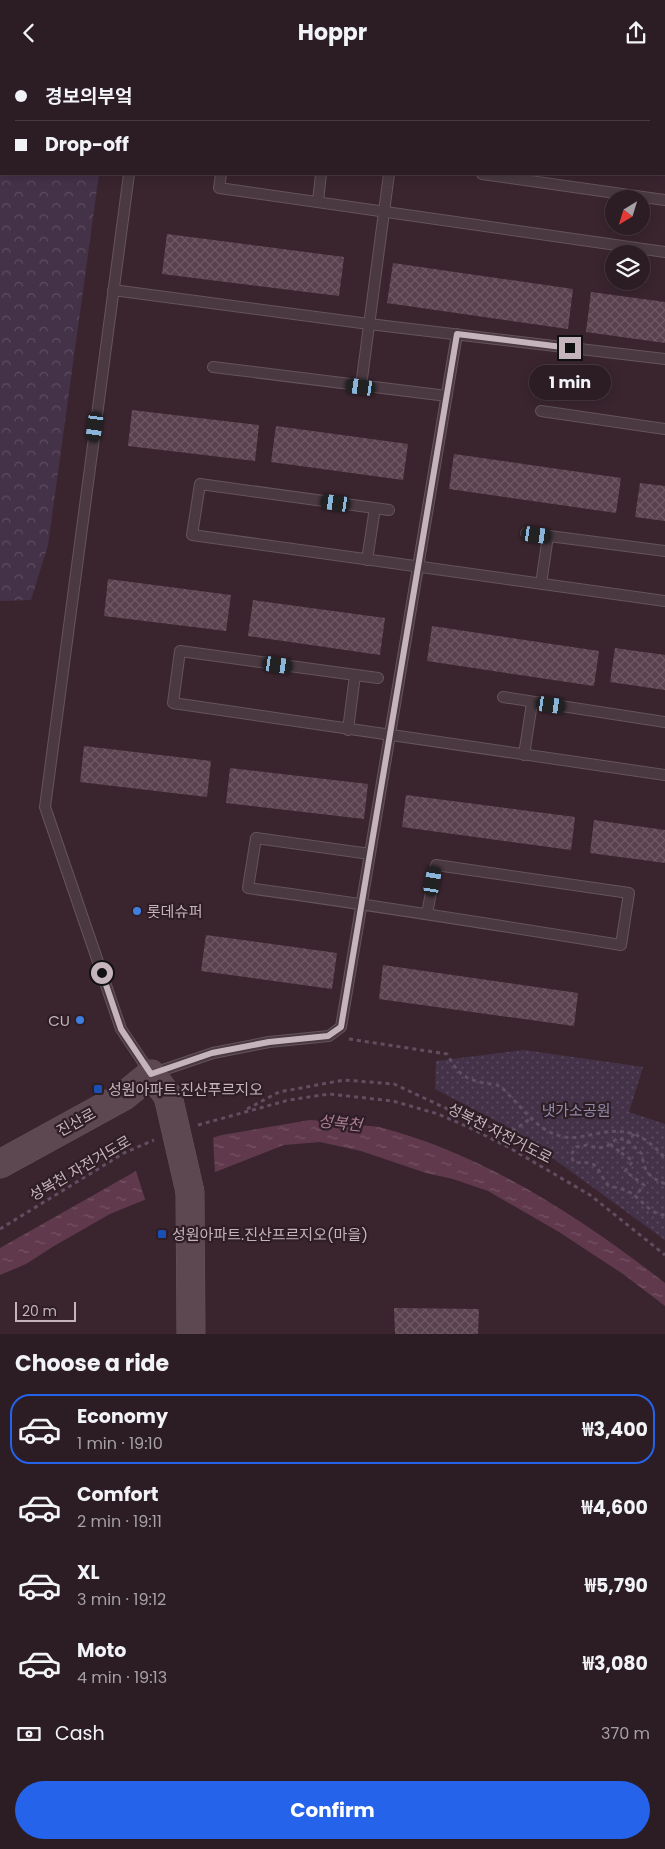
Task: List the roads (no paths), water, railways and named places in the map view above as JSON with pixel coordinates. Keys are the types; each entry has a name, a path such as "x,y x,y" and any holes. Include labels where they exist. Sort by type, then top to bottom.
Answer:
{"street":[{"path":"151,1074 168,1097 190,1191 190,1334"},
{"name":"진산로","path":"0,1164 124,1096 151,1074"}],"lane":[{"path":"129,175 45,807 121,1029 151,1074 212,1053 269,1042 328,1036 341,1027 457,334"},
{"path":"221,175 219,188 665,252"},
{"path":"318,201 322,175"},
{"path":"361,387 389,175"},
{"path":"489,175 665,200"},
{"path":"113,290 369,324 665,359"},
{"path":"214,367 361,387 447,396"},
{"path":"541,411 665,429"},
{"path":"389,510 200,484 192,535 367,561 665,601"},
{"path":"367,561 375,509"},
{"path":"526,533 665,551"},
{"path":"541,584 548,536"},
{"path":"378,678 180,651 173,703 665,775"},
{"path":"348,730 356,675"},
{"path":"503,697 532,703 665,722"},
{"path":"524,755 532,703"},
{"path":"370,854 256,838 248,888 362,903 427,914 621,945 629,893 436,865 427,914"}],"water":[{"path":"310,1120 379,1127 418,1139 456,1153 530,1190 633,1258 665,1283 665,1306 623,1274 559,1232 488,1191 361,1151 320,1142 284,1145 110,1214 26,1264 0,1275 0,1248 175,1149 222,1135"}],"place":[{"name":"롯데슈퍼","path":"137,911"},
{"name":"CU","path":"80,1020"},
{"name":"성원아파트.진산푸르지오","path":"98,1089"},
{"name":"성원아파트.진산프르지오(마을)","path":"162,1234"}],"park label":[{"name":"냇가소공원","path":"576,1110"}],"water label":[{"name":"성복천","path":"340,1123"}]}
